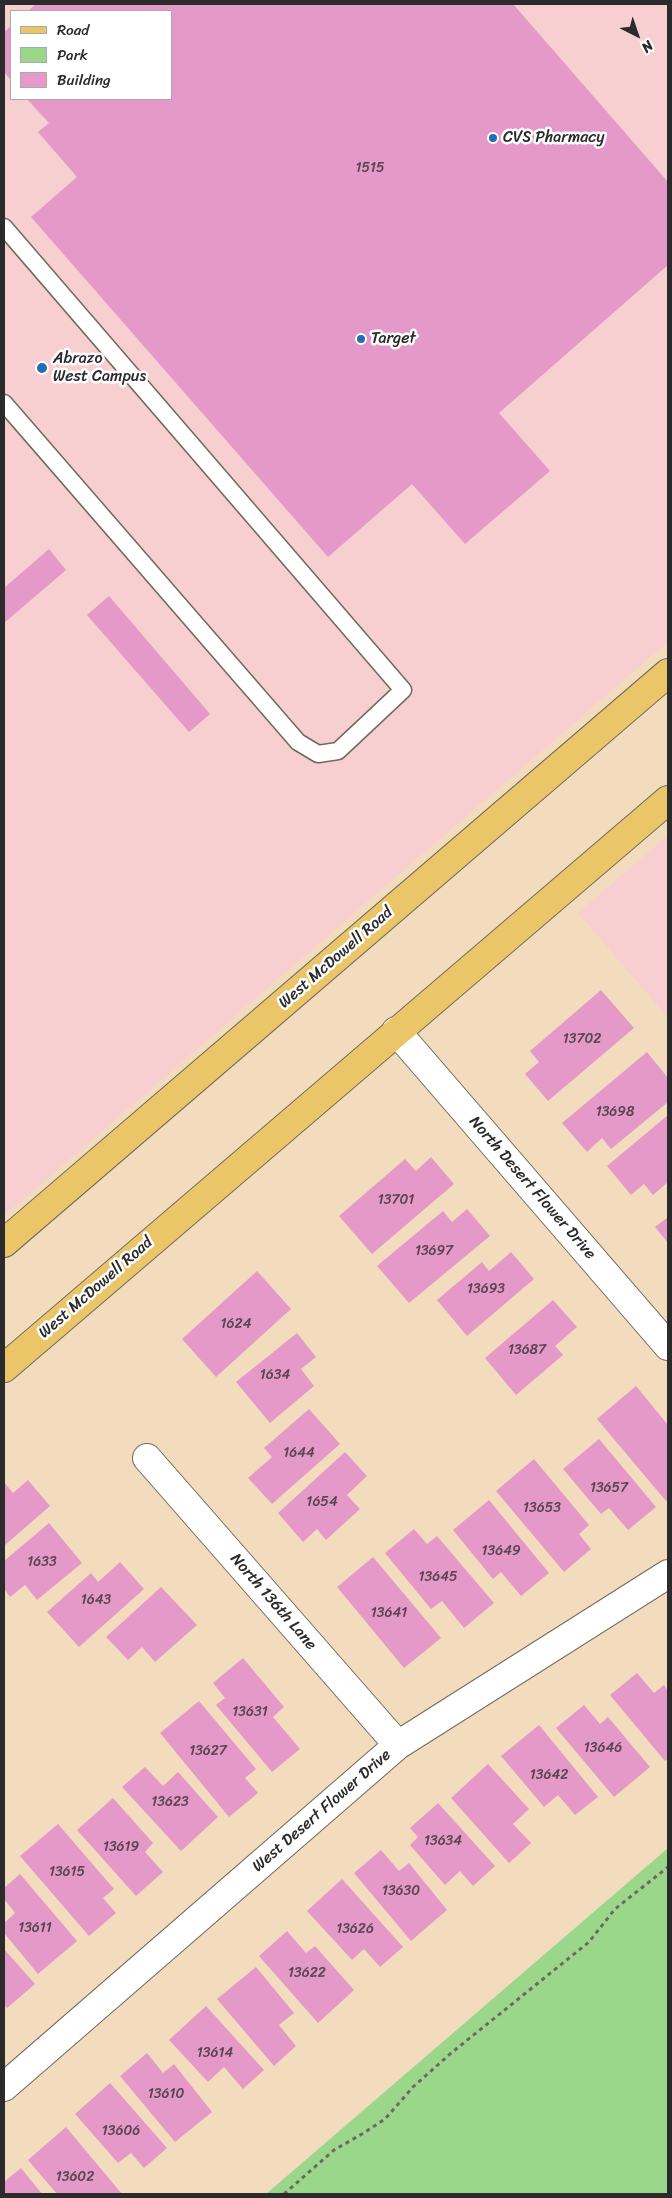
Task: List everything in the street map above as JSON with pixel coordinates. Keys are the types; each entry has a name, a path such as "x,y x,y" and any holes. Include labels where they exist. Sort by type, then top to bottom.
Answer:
{"main road":[{"name":"West McDowell Road","path":"4,1243 668,673"},
{"name":"West McDowell Road","path":"4,1368 668,800"}],"street":[{"name":"North Desert Flower Drive","path":"396,1031 668,1346"},
{"name":"North 136th Lane","path":"147,1458 398,1745"},
{"name":"West Desert Flower Drive","path":"4,2087 398,1745 668,1574"}],"lane":[{"path":"4,227 402,690 338,751 318,754 298,742 4,403"}],"path":[{"path":"284,2194 334,2150 385,2119 413,2087 450,2054 589,1942 615,1910 668,1867"}],"shaded area":[{"path":"4,4 668,4 668,642 4,1216"},
{"path":"668,835 668,1018 578,913"}],"green space":[{"path":"668,1848 668,2194 266,2194"}],"building":[{"name":"Target","path":"36,4 513,4 668,182 668,265 499,413 550,471 465,544 412,484 328,557 31,217 77,177 38,132 49,123 28,100 172,100 172,10 29,10"},
{"path":"10,27 10,79 4,72 4,32"},
{"path":"49,549 66,570 4,623 4,588"},
{"path":"109,596 210,714 189,732 87,615"},
{"path":"601,990 634,1028 548,1101 525,1074 539,1062 530,1051"},
{"path":"647,1052 668,1078 668,1102 611,1149 602,1138 587,1152 562,1123"},
{"path":"668,1115 668,1182 653,1195 644,1184 631,1195 607,1166"},
{"path":"431,1157 454,1184 372,1254 339,1216 405,1159 416,1171"},
{"path":"467,1209 490,1236 409,1303 377,1266 443,1211 452,1222"},
{"path":"668,1217 668,1243 655,1227"},
{"path":"511,1252 534,1279 467,1336 437,1300 482,1262 489,1271"},
{"path":"257,1271 291,1309 216,1377 182,1339"},
{"path":"553,1300 577,1327 555,1346 563,1355 516,1395 485,1358"},
{"path":"297,1333 316,1357 301,1369 314,1386 270,1423 236,1382"},
{"path":"636,1386 668,1425 668,1499 666,1501 597,1419"},
{"path":"309,1409 340,1444 272,1504 248,1478 272,1457 264,1448"},
{"path":"599,1439 656,1507 628,1530 609,1508 601,1514 563,1469"},
{"path":"345,1452 367,1476 347,1495 360,1509 326,1540 317,1529 303,1542 278,1513"},
{"path":"534,1459 589,1525 579,1534 591,1549 564,1572 496,1491"},
{"path":"28,1480 50,1506 4,1546 4,1482 13,1493"},
{"path":"489,1500 549,1573 521,1596 501,1572 493,1579 453,1530"},
{"path":"49,1523 82,1563 37,1600 25,1585 10,1597 4,1589 4,1561"},
{"path":"414,1529 427,1544 437,1536 494,1603 464,1628 442,1601 431,1609 385,1553"},
{"path":"373,1557 441,1638 404,1668 337,1587"},
{"path":"120,1562 144,1589 79,1647 47,1612 91,1573 98,1582"},
{"path":"161,1587 197,1625 155,1662 142,1647 128,1660 106,1637"},
{"path":"243,1658 284,1707 273,1717 300,1749 272,1772 216,1705 225,1698 213,1683"},
{"path":"637,1673 654,1693 664,1685 668,1691 668,1759 665,1761 610,1695"},
{"path":"199,1701 256,1769 245,1778 258,1793 229,1817 160,1733"},
{"path":"584,1705 600,1724 608,1717 650,1767 614,1797 556,1728"},
{"path":"539,1725 598,1797 575,1815 558,1795 544,1807 501,1756"},
{"path":"488,1764 529,1809 513,1824 531,1843 509,1863 451,1798"},
{"path":"145,1767 163,1786 178,1772 218,1817 181,1851 122,1787"},
{"path":"113,1798 153,1843 145,1852 163,1872 136,1896 77,1830"},
{"path":"438,1803 495,1866 473,1886 460,1871 445,1885 410,1845 418,1837 410,1828"},
{"path":"58,1824 114,1889 103,1898 116,1913 89,1936 20,1856"},
{"path":"381,1850 399,1871 409,1863 447,1910 411,1941 354,1873"},
{"path":"20,1874 77,1941 38,1974 4,1933 4,1923 15,1913 4,1899 4,1888"},
{"path":"342,1879 403,1947 380,1967 364,1949 352,1960 307,1911"},
{"path":"287,1931 306,1953 315,1946 354,1990 318,2023 259,1956"},
{"path":"4,1949 35,1984 7,2008 4,2005"},
{"path":"256,1967 294,2013 279,2025 296,2046 274,2066 217,1999"},
{"path":"206,2006 264,2070 243,2089 224,2067 208,2082 169,2040"},
{"path":"147,2053 163,2073 174,2064 212,2112 175,2142 120,2076"},
{"path":"110,2083 167,2148 144,2168 131,2153 118,2163 75,2114"},
{"path":"66,2127 122,2194 57,2194 28,2160"},
{"path":"21,2168 42,2194 4,2194 4,2182"}],"place":[{"name":"CVS Pharmacy","path":"493,138"},
{"name":"Target","path":"361,339"},
{"name":"Abrazo West Campus","path":"42,368"}]}
